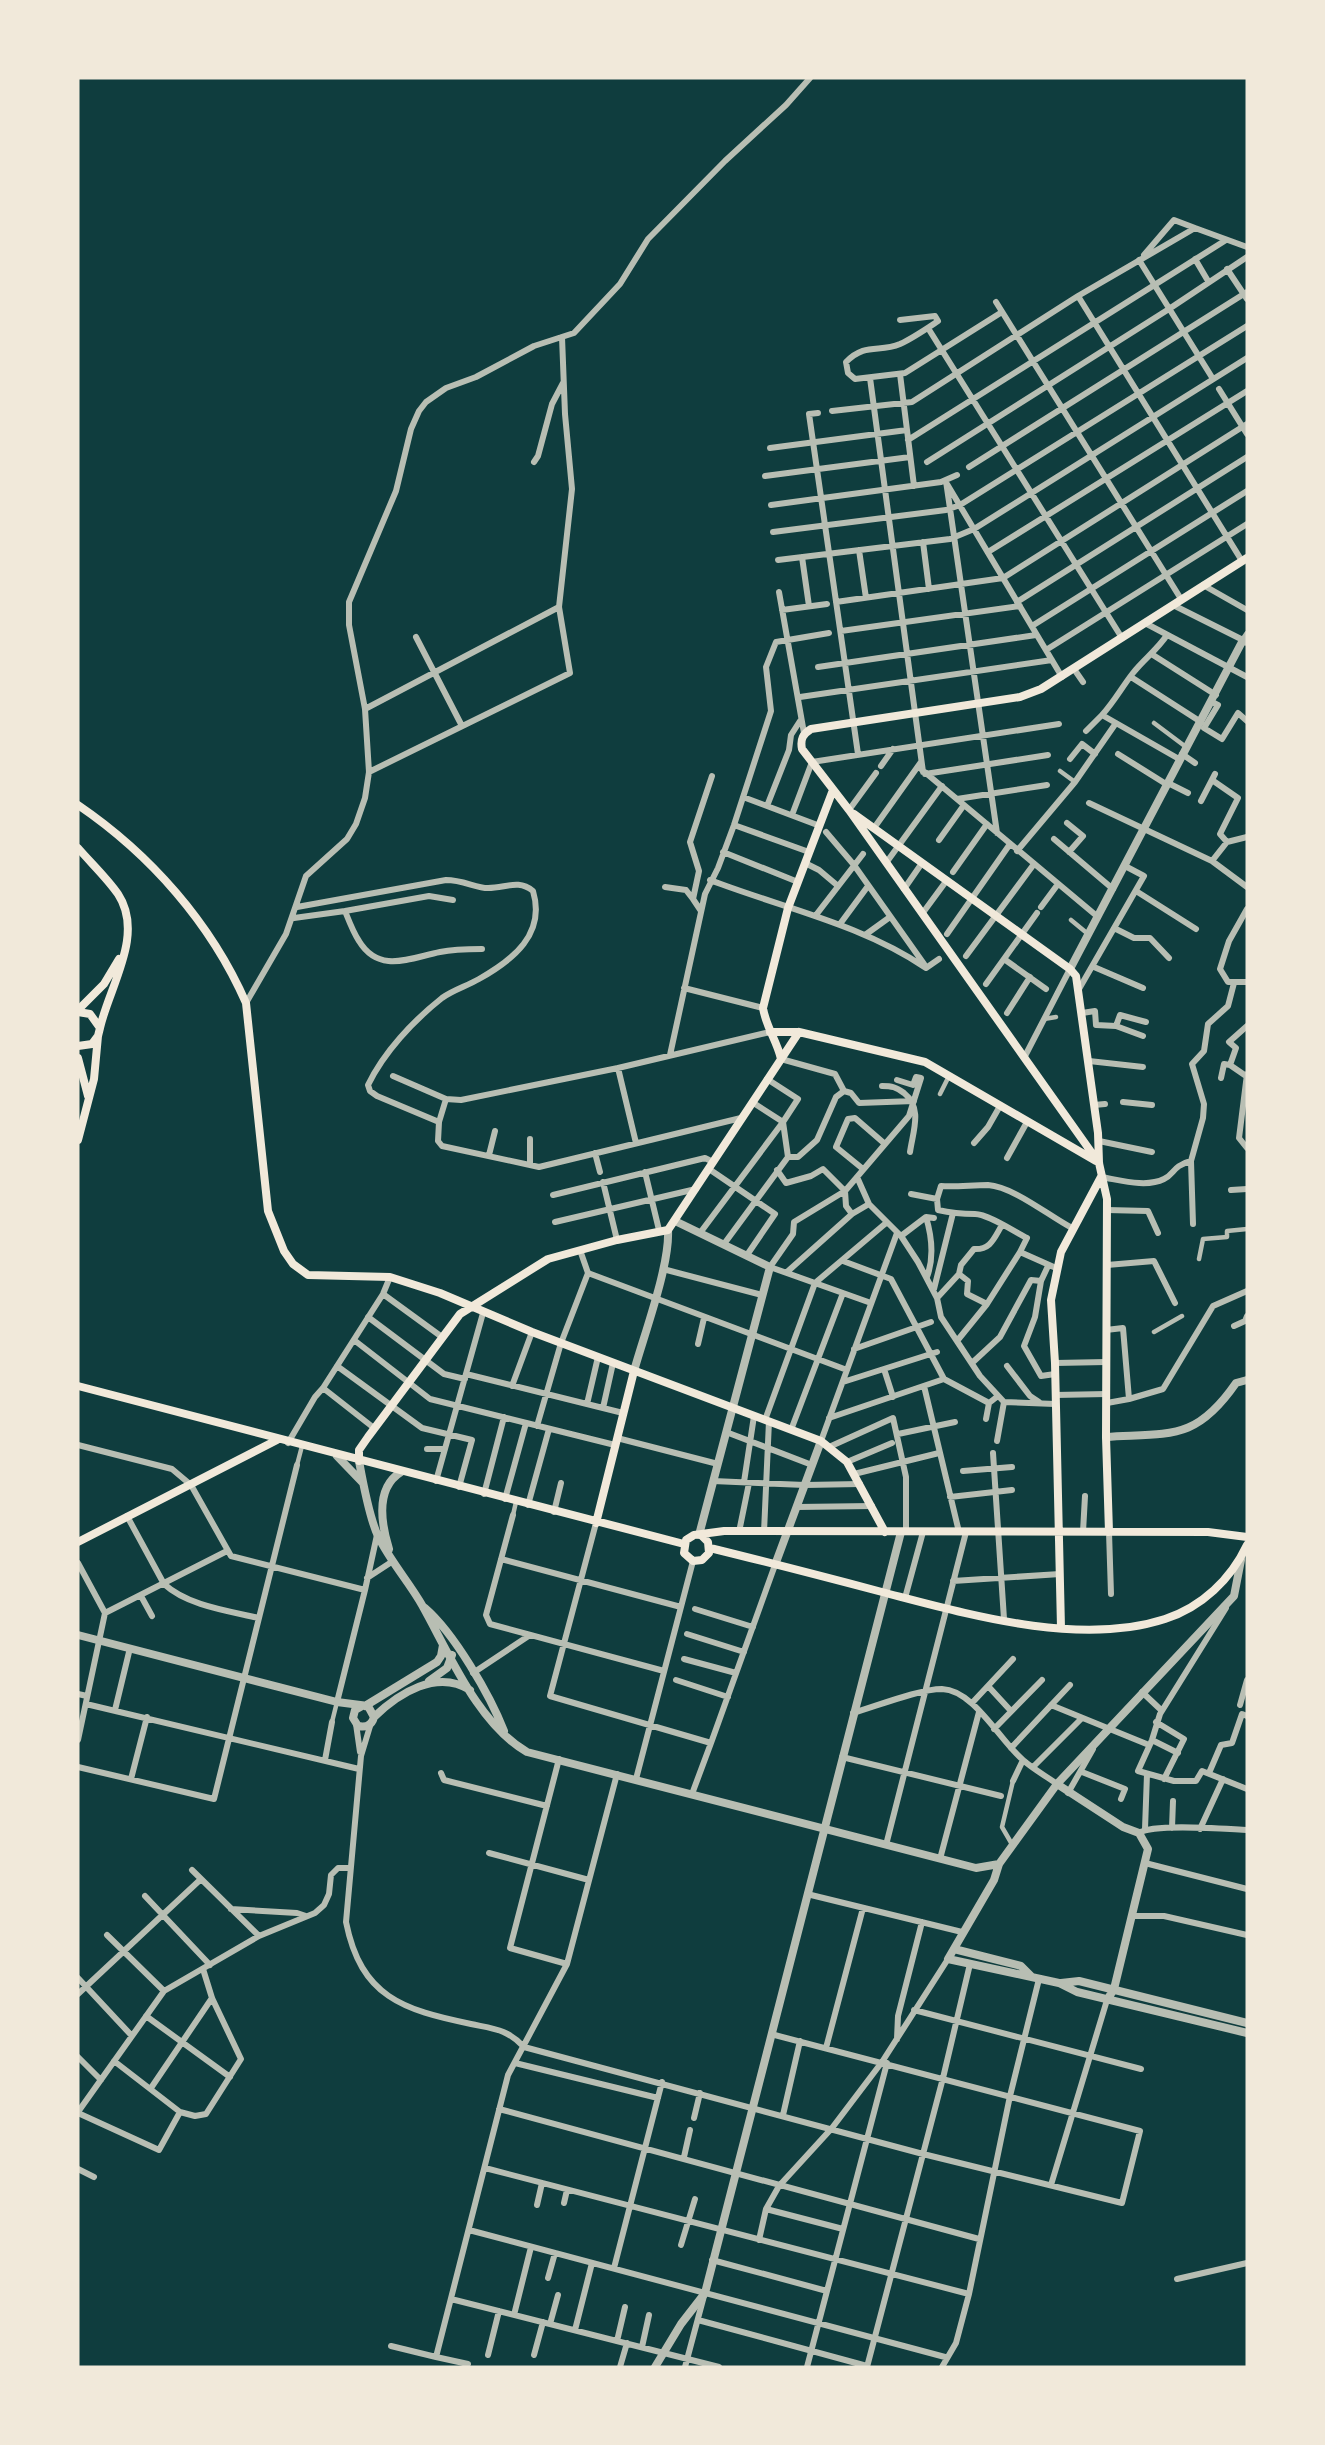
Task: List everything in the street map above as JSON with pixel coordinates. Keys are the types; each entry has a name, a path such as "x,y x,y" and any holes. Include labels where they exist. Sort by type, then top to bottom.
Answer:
{"main road":[{"path":"1099,1162 849,810 802,749 800,741 804,733 811,729 1020,697 1041,689 1203,585 1245,563"},
{"path":"781,1059 763,1008 788,908 809,852 823,829 833,790"},
{"path":"78,805 110,827 132,847 190,910 223,955 246,1003 268,1211 284,1251 293,1264 308,1275 390,1276 454,1298 483,1313 531,1332 825,1444 847,1462 885,1532"},
{"path":"849,810 1070,969 1079,990 1078,1014 1089,1061 1099,1162 1107,1210 1106,1437 1109,1532"},
{"path":"78,848 118,894 124,906 128,927 124,951 99,1032 89,1102 78,1140"},
{"path":"78,1012 104,984 124,951"},
{"path":"78,1012 90,1014 99,1032"},
{"path":"78,1046 92,1044 99,1032"},
{"path":"771,1032 799,1032 925,1062 1099,1162"},
{"path":"359,1461 359,1450 459,1314 490,1297 548,1259 663,1230 675,1221 799,1032"},
{"path":"78,1058 89,1102"},
{"path":"1082,1139 1098,1137"},
{"path":"1060,1628 1052,1267 1070,1228 1101,1177"},
{"path":"483,1313 490,1297"},
{"path":"596,1523 634,1371"},
{"path":"78,1386 337,1456 684,1544"},
{"path":"254,1434 256,1452"},
{"path":"78,1542 277,1440"},
{"path":"684,1544 690,1537 723,1531 1208,1532 1247,1537"},
{"path":"701,1536 710,1548 884,1593 1004,1619 1081,1630 1126,1627 1166,1618 1181,1612 1218,1587 1241,1560 1247,1545"},
{"path":"684,1544 686,1556 693,1561 702,1560 710,1548"}],"street":[{"path":"246,1003 294,918 306,876 337,849 356,824 365,798 369,772 365,709 349,625 350,602 396,491 411,429 419,411 426,402 446,388 482,374 516,354 574,333 620,284 648,239 725,161 786,105 810,78"},
{"path":"1140,259 1174,220 1247,247"},
{"path":"832,411 912,402 1077,296 1195,228"},
{"path":"908,440 1093,321 1226,240"},
{"path":"927,462 987,421 1169,309 1208,281 1228,272 1247,257"},
{"path":"1140,259 1213,379"},
{"path":"1195,259 1208,281"},
{"path":"969,467 1246,295 1228,272"},
{"path":"1077,296 1245,563"},
{"path":"996,302 1181,599"},
{"path":"900,320 935,316 938,321 898,345 868,348 854,354 846,362 848,373 855,379 900,375 1002,312"},
{"path":"773,532 948,509 962,504 1247,326"},
{"path":"928,328 1033,492 1122,638"},
{"path":"369,772 570,673 559,607 572,489 563,382 562,337"},
{"path":"778,560 954,539 976,530 1247,358"},
{"path":"900,375 914,486"},
{"path":"870,378 922,768 1017,851 1098,916"},
{"path":"534,462 538,456 552,404 563,382"},
{"path":"1219,389 1245,425 1247,434"},
{"path":"988,552 1247,391"},
{"path":"818,413 809,414 858,754"},
{"path":"836,602 1003,578 1245,425"},
{"path":"770,448 907,430"},
{"path":"765,476 910,457"},
{"path":"841,632 966,615 1018,604 1247,457"},
{"path":"771,505 946,481 957,475"},
{"path":"946,481 962,504 1062,677"},
{"path":"946,481 948,509 962,585 997,833"},
{"path":"1032,626 1247,491"},
{"path":"1046,650 1247,524"},
{"path":"923,542 929,589"},
{"path":"859,550 866,598"},
{"path":"802,557 809,606"},
{"path":"1203,585 1247,610"},
{"path":"779,592 800,721 804,733"},
{"path":"782,610 826,604"},
{"path":"1024,1058 1182,753 1246,639 1173,605"},
{"path":"365,709 559,607"},
{"path":"1145,623 1247,677"},
{"path":"670,1055 701,911 710,880 734,825 771,711 766,667 776,642 829,633"},
{"path":"818,667 1036,635"},
{"path":"1086,731 1121,693 1131,677 1153,655 1167,635"},
{"path":"416,637 462,726"},
{"path":"1153,655 1214,699 1218,705 1204,728 1222,739 1238,713 1247,721"},
{"path":"800,697 1052,660"},
{"path":"1074,669 1083,682"},
{"path":"1131,677 1201,722"},
{"path":"1102,715 1182,753 1196,763"},
{"path":"767,806 789,750 794,729 800,721"},
{"path":"1017,851 1075,782 1116,723"},
{"path":"1154,723 1182,753"},
{"path":"792,815 812,762 1059,724"},
{"path":"1070,759 1082,744 1095,754"},
{"path":"881,766 893,749"},
{"path":"1118,754 1188,794"},
{"path":"874,828 922,768 987,765 1048,755"},
{"path":"1060,771 1075,782"},
{"path":"849,810 876,773"},
{"path":"693,899 699,871 690,842 712,776"},
{"path":"1201,801 1214,777 1238,798 1220,834 1227,842"},
{"path":"957,799 1047,785"},
{"path":"886,863 942,786"},
{"path":"743,797 823,829 854,865 926,968"},
{"path":"1089,803 1212,861 1247,887"},
{"path":"939,840 964,805"},
{"path":"1067,823 1083,836 1069,852"},
{"path":"953,872 987,824"},
{"path":"734,825 809,852"},
{"path":"1212,861 1227,842 1247,837"},
{"path":"1054,839 1113,889"},
{"path":"947,934 1010,844"},
{"path":"723,852 798,882"},
{"path":"816,915 863,854"},
{"path":"805,863 819,870 838,886"},
{"path":"904,889 922,863"},
{"path":"966,956 1034,864"},
{"path":"1079,990 1116,929 1144,876 1125,866"},
{"path":"297,907 446,880 463,880 486,888 521,884 533,891 537,902 535,929 526,942 481,978 444,997 430,1009 386,1054 368,1085 370,1091 377,1096 439,1122"},
{"path":"710,880 840,924 926,968"},
{"path":"922,914 947,880"},
{"path":"986,984 1058,884"},
{"path":"840,924 868,886"},
{"path":"665,887 686,890 701,911"},
{"path":"1136,891 1196,929"},
{"path":"294,918 429,896 453,900"},
{"path":"1247,909 1222,958 1220,969 1224,977 1234,983 1247,982"},
{"path":"345,911 359,942 369,953 387,963 398,963 453,950 482,949"},
{"path":"865,935 890,917"},
{"path":"1071,920 1088,934"},
{"path":"1116,929 1134,938 1150,939 1169,958"},
{"path":"926,968 939,959"},
{"path":"1004,959 1046,989"},
{"path":"1094,967 1143,988"},
{"path":"1007,1013 1029,977"},
{"path":"1193,1224 1191,1161 1204,1104 1192,1064 1204,1051 1208,1024 1228,1006 1234,983"},
{"path":"684,988 763,1008"},
{"path":"1078,1014 1095,1011 1096,1025 1116,1026 1143,1036"},
{"path":"1116,1026 1120,1015 1146,1022"},
{"path":"1044,1019 1056,1017"},
{"path":"1230,1065 1236,1048 1229,1042 1247,1026"},
{"path":"393,1077 446,1099 461,1100 618,1068 771,1032"},
{"path":"781,1059 835,1074 844,1091 851,1094 859,1103 914,1101"},
{"path":"1089,1061 1143,1067"},
{"path":"1221,1078 1224,1064 1246,1075 1239,1138 1247,1148"},
{"path":"618,1068 636,1143"},
{"path":"940,1094 949,1076"},
{"path":"701,1536 704,1516 770,1267 795,1228 795,1222 845,1191 909,1116 921,1078 916,1077 913,1085 897,1080"},
{"path":"700,1233 798,1099 767,1079"},
{"path":"882,1086 894,1086 914,1101 916,1108 910,1152"},
{"path":"788,1157 798,1157 817,1140 836,1097 844,1091"},
{"path":"446,1099 439,1122 438,1141 442,1146 539,1167 741,1118"},
{"path":"724,1244 788,1157 783,1122 752,1102"},
{"path":"1123,1102 1152,1105"},
{"path":"1094,1105 1105,1104"},
{"path":"974,1143 988,1127 1000,1106"},
{"path":"863,1169 836,1147 848,1119 855,1118 885,1144"},
{"path":"1007,1158 1027,1122"},
{"path":"489,1155 495,1131"},
{"path":"1098,1137 1152,1152"},
{"path":"530,1139 530,1165"},
{"path":"595,1153 600,1172"},
{"path":"553,1195 705,1158 734,1186 775,1214 747,1255"},
{"path":"1101,1177 1149,1183 1167,1178 1174,1167 1191,1161"},
{"path":"777,1170 786,1183 811,1176 822,1169 845,1191 846,1206 852,1214"},
{"path":"634,1371 669,1243 645,1172"},
{"path":"857,1177 869,1204 899,1234 927,1277 938,1298 941,1317 980,1376 1004,1402 1130,1399 1163,1389 1213,1306 1247,1291"},
{"path":"603,1182 617,1240"},
{"path":"957,1341 987,1304 1027,1238 976,1214 967,1216 938,1209 937,1199 940,1186 967,1188 989,1185 1017,1196 1070,1228"},
{"path":"555,1222 696,1189"},
{"path":"1231,1190 1247,1189"},
{"path":"911,1194 937,1199"},
{"path":"787,1272 852,1214 869,1204"},
{"path":"1107,1210 1149,1211 1158,1233"},
{"path":"934,1289 953,1213"},
{"path":"692,1794 812,1465 825,1444 830,1418 882,1273 899,1234 930,1218 931,1267 927,1277"},
{"path":"675,1221 770,1267 871,1303"},
{"path":"764,1532 767,1421 815,1283 886,1223"},
{"path":"938,1298 959,1274 961,1265 974,1249 983,1250 989,1246 1002,1225"},
{"path":"1199,1259 1203,1239 1227,1236 1227,1231 1247,1229"},
{"path":"537,1426 561,1343 588,1273 580,1250"},
{"path":"1020,1252 1052,1267 1041,1281 1035,1317 1024,1346 1041,1376 1055,1374"},
{"path":"843,1261 882,1273 891,1279 916,1328 933,1352 944,1379 989,1403"},
{"path":"1107,1265 1154,1261 1175,1303"},
{"path":"663,1269 762,1295"},
{"path":"588,1273 654,1300 847,1371"},
{"path":"959,1274 968,1281 967,1294 987,1304"},
{"path":"288,1443 315,1396 323,1388 383,1294 390,1276"},
{"path":"972,1363 1000,1337 1031,1280 1041,1281"},
{"path":"791,1430 843,1293"},
{"path":"383,1294 442,1338"},
{"path":"436,1481 483,1313"},
{"path":"1154,1332 1182,1316"},
{"path":"1234,1326 1245,1321 1247,1316"},
{"path":"368,1317 444,1374 466,1376 587,1404 603,1408 622,1417"},
{"path":"698,1344 704,1318"},
{"path":"854,1349 931,1323"},
{"path":"1106,1330 1123,1328 1130,1399"},
{"path":"512,1386 531,1332"},
{"path":"354,1340 430,1399 549,1429 718,1464"},
{"path":"843,1382 933,1352"},
{"path":"587,1404 598,1357"},
{"path":"1055,1363 1106,1362"},
{"path":"603,1408 613,1363"},
{"path":"337,1366 422,1428 472,1440 459,1487"},
{"path":"1007,1366 1030,1396 1039,1402"},
{"path":"884,1369 893,1397"},
{"path":"830,1418 944,1379"},
{"path":"1106,1437 1192,1428 1206,1419 1224,1401 1236,1383 1247,1380"},
{"path":"886,1845 953,1581 962,1532 939,1453 924,1386"},
{"path":"323,1388 374,1428"},
{"path":"986,1419 989,1403 998,1396"},
{"path":"997,1441 1004,1402"},
{"path":"739,1532 754,1416"},
{"path":"484,1494 504,1417"},
{"path":"685,2367 884,1593 903,1532 904,1461 893,1418 825,1444"},
{"path":"898,1434 955,1422"},
{"path":"506,1499 526,1423"},
{"path":"528,1505 549,1429"},
{"path":"726,1432 812,1465"},
{"path":"847,1462 892,1443"},
{"path":"78,1445 172,1469 191,1485 226,1551 231,1556 365,1590"},
{"path":"78,1767 214,1799 302,1446"},
{"path":"427,1449 445,1449"},
{"path":"854,1474 939,1453"},
{"path":"993,1453 1004,1619"},
{"path":"337,1456 365,1486"},
{"path":"359,1461 377,1535 423,1606 443,1645 488,1717 505,1735 527,1752 976,1868 999,1864"},
{"path":"963,1471 1012,1467"},
{"path":"393,1561 386,1539 382,1499 388,1481 400,1472"},
{"path":"713,1481 805,1485 860,1484"},
{"path":"554,1512 561,1483"},
{"path":"951,1497 1012,1490"},
{"path":"1083,1532 1085,1496"},
{"path":"516,1502 486,1615 490,1624 664,1671"},
{"path":"797,1507 872,1506"},
{"path":"128,1516 164,1584 172,1591 217,1609 259,1618"},
{"path":"596,1523 550,1696 711,1743"},
{"path":"905,1598 923,1532"},
{"path":"1109,1532 1111,1594"},
{"path":"325,1760 377,1535"},
{"path":"105,1613 226,1551"},
{"path":"501,1559 681,1607"},
{"path":"1241,1560 1234,1596 1160,1711 1151,1743 1138,1771 1147,1776 1182,1782 1196,1781 1202,1771 1247,1789"},
{"path":"367,1578 393,1561"},
{"path":"636,1779 693,1561"},
{"path":"78,1563 105,1613 78,1740"},
{"path":"953,1581 1060,1574"},
{"path":"141,1596 152,1616"},
{"path":"759,2240 766,2209 779,2186 832,2128 885,2063 914,2010 948,1959 994,1880 999,1864 1057,1784 1142,1692 1228,1605"},
{"path":"423,1606 441,1622 496,1710 505,1735"},
{"path":"694,1609 753,1627"},
{"path":"687,1634 744,1652"},
{"path":"78,1635 337,1702 371,1708 373,1720 359,1769 346,1923 351,1945 360,1966 373,1985 390,1999 409,2008 510,2032 524,2047 752,2106 923,2154 1122,2203 1140,2131 771,2034"},
{"path":"425,1683 453,1682 464,1679 530,1635"},
{"path":"356,1724 365,1727 425,1683 440,1675 451,1658 454,1643"},
{"path":"437,1662 443,1645"},
{"path":"115,1710 130,1648"},
{"path":"352,1715 357,1708 437,1662 451,1658 463,1658"},
{"path":"684,1659 736,1673"},
{"path":"972,1703 1013,1659"},
{"path":"676,1680 728,1697"},
{"path":"994,1729 1042,1680"},
{"path":"1240,1705 1247,1680"},
{"path":"453,1682 472,1691"},
{"path":"1011,1748 1070,1685"},
{"path":"988,1686 1011,1712"},
{"path":"854,1713 926,1692 942,1689 956,1692 972,1703 1023,1760 1068,1793 1123,1827 1142,1831 1172,1828 1247,1830"},
{"path":"1142,1692 1160,1711"},
{"path":"78,1694 87,1696"},
{"path":"337,1702 352,1715 356,1724 361,1756"},
{"path":"86,1704 359,1769"},
{"path":"1051,1705 1142,1743 1151,1743 1179,1753"},
{"path":"940,1859 979,1712"},
{"path":"1209,1773 1221,1745 1232,1743 1244,1715"},
{"path":"131,1779 147,1717"},
{"path":"1033,1767 1083,1718"},
{"path":"1156,1722 1184,1739 1179,1753 1163,1778"},
{"path":"1068,1793 1082,1772 1094,1746"},
{"path":"842,1757 1005,1797"},
{"path":"559,1759 510,1948 567,1964"},
{"path":"1013,1846 1002,1827 1005,1797 1023,1760"},
{"path":"1082,1772 1125,1789 1121,1799"},
{"path":"441,1773 444,1780 547,1806"},
{"path":"436,2356 508,2075 567,1964 616,1774"},
{"path":"1051,2184 1107,2000 1114,1989 1133,1916 1148,1849 1142,1831 1147,1776"},
{"path":"1200,1828 1223,1779"},
{"path":"1172,1828 1173,1801"},
{"path":"489,1853 589,1880"},
{"path":"1145,1863 1247,1889"},
{"path":"180,2112 159,2150 78,2113 164,1991 259,1936 306,1916 324,1905 329,1894 331,1875 338,1868 350,1868"},
{"path":"192,1870 259,1936"},
{"path":"78,1994 201,1879"},
{"path":"807,1894 962,1932"},
{"path":"145,1896 210,1965"},
{"path":"826,2048 863,1908"},
{"path":"231,1909 297,1913 306,1916"},
{"path":"1133,1916 1164,1916 1247,1935"},
{"path":"897,2040 898,2016 922,1922"},
{"path":"107,1935 164,1991"},
{"path":"954,1949 1021,1966 1036,1978"},
{"path":"948,1959 1059,1983 1077,1992 1107,2000 1247,2033"},
{"path":"698,2320 867,2366 943,2078 970,1964"},
{"path":"114,2061 180,2112 195,2116 206,2114 241,2059 212,1998 203,1969"},
{"path":"78,1978 132,2036"},
{"path":"942,2367 945,2357 956,2343 969,2294 993,2171 1036,1978"},
{"path":"1059,1983 1079,1981 1247,2023"},
{"path":"151,2088 184,2043 212,1998"},
{"path":"914,2010 1141,2069"},
{"path":"146,2016 230,2077"},
{"path":"783,2115 800,2042"},
{"path":"78,2057 101,2080"},
{"path":"515,2062 658,2098"},
{"path":"807,2367 885,2063"},
{"path":"614,2268 662,2082"},
{"path":"694,2118 700,2093"},
{"path":"499,2109 684,2157 735,2175 979,2239"},
{"path":"684,2157 690,2130"},
{"path":"485,2168 969,2294"},
{"path":"78,2169 94,2177"},
{"path":"537,2205 542,2183"},
{"path":"564,2203 567,2190"},
{"path":"681,2246 694,2199"},
{"path":"766,2209 843,2229"},
{"path":"469,2230 945,2357"},
{"path":"514,2315 531,2247"},
{"path":"548,2278 555,2253"},
{"path":"712,2260 827,2291"},
{"path":"575,2330 592,2262"},
{"path":"1178,2279 1247,2263"},
{"path":"655,2367 705,2293"},
{"path":"534,2355 558,2295"},
{"path":"452,2299 719,2367"},
{"path":"617,2341 625,2307"},
{"path":"488,2355 500,2311"},
{"path":"642,2347 649,2315"},
{"path":"620,2367 627,2343"},
{"path":"391,2346 468,2364"}]}
